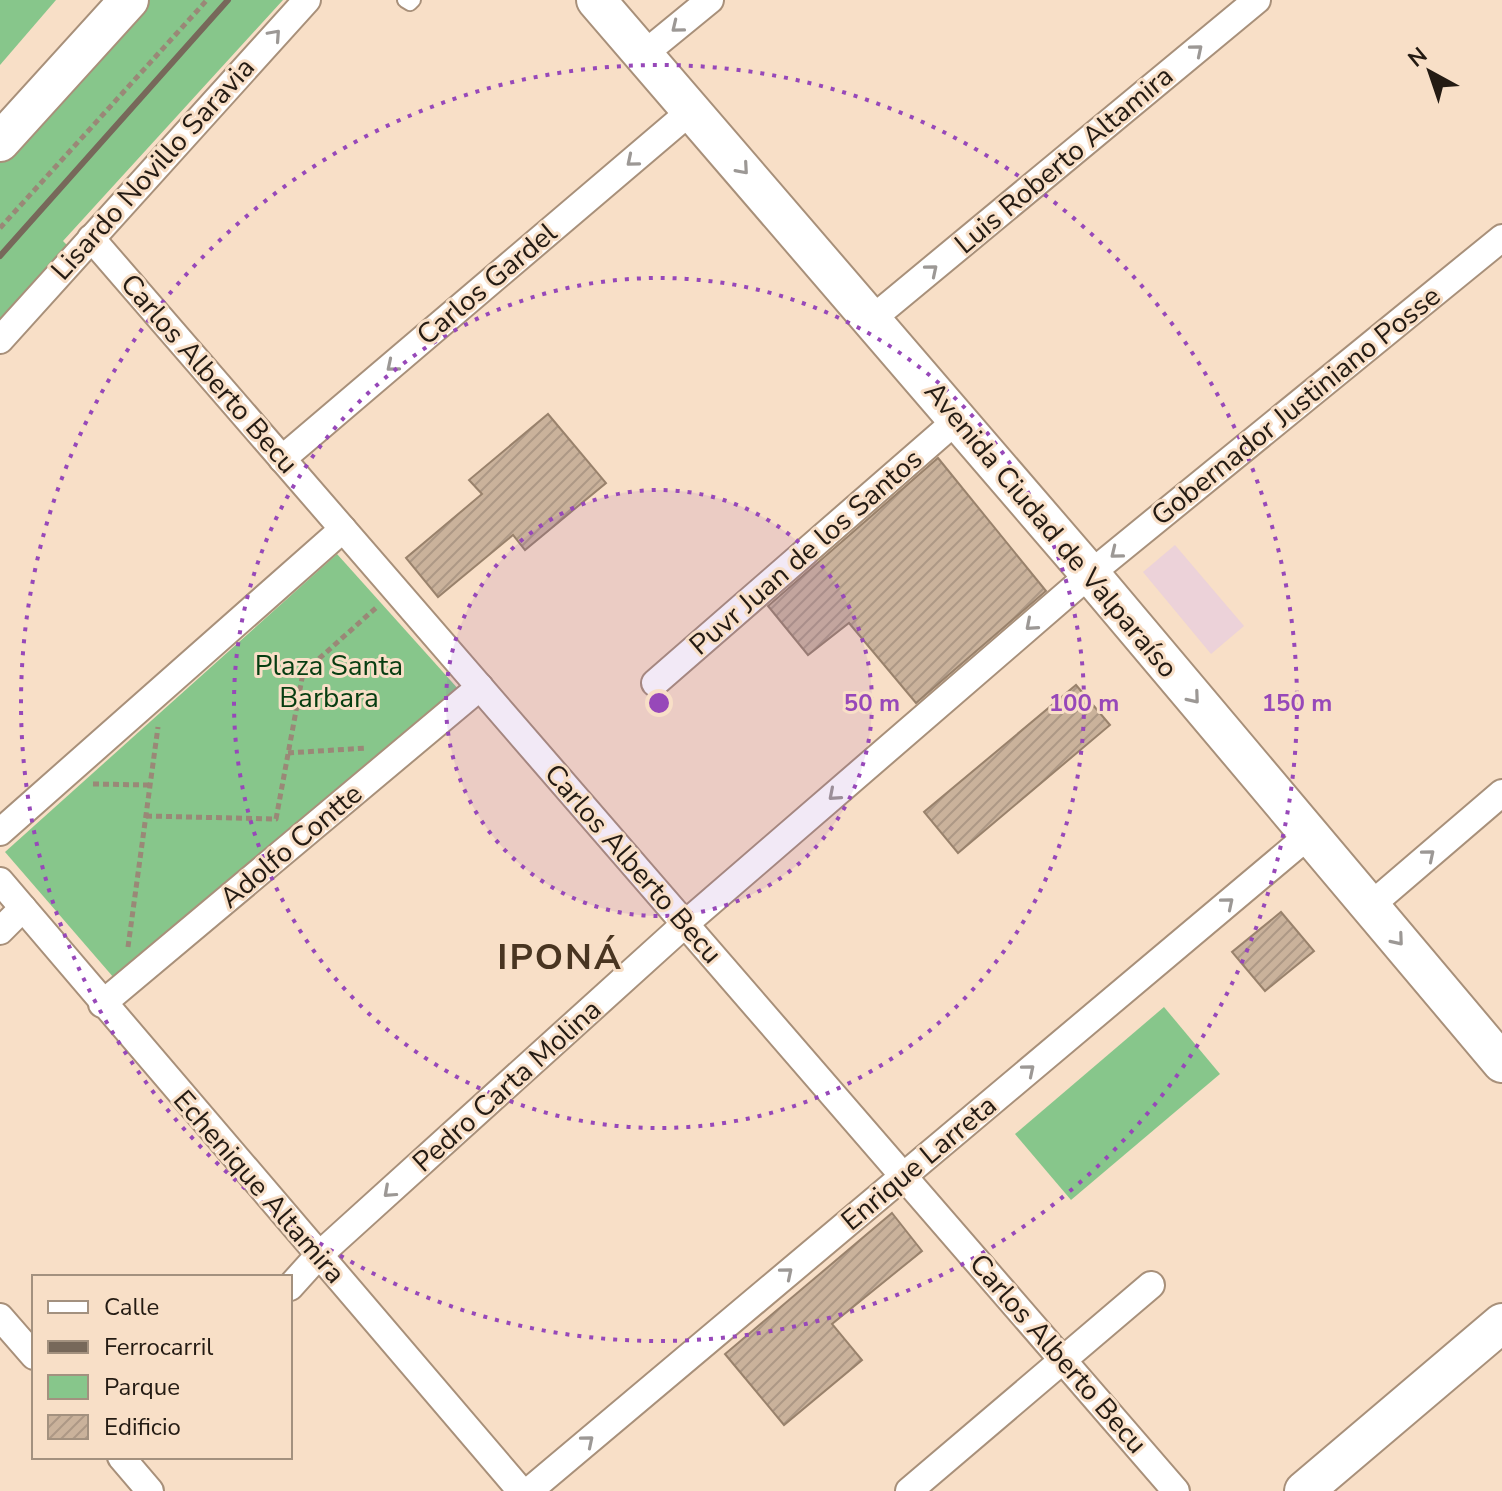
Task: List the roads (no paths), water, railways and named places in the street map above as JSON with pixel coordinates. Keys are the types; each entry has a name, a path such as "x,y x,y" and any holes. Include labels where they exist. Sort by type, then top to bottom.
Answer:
{"main road":[{"path":"82,51 115,0"},
{"path":"0,142 129,0"},
{"name":"Avenida Ciudad de Valparaíso","path":"596,0 1090,574 1502,1063"},
{"path":"1317,1487 1502,1323"}],"street":[{"name":"Lisardo Novillo Saravia","path":"0,340 307,0"},
{"path":"644,54 710,0"},
{"name":"Luis Roberto Altamira","path":"872,319 1257,0"},
{"name":"Carlos Gardel","path":"282,459 692,110"},
{"name":"Carlos Alberto Becu","path":"91,238 1176,1491"},
{"name":"Gobernador Justiniano Posse","path":"1090,574 1502,238"},
{"name":"Puvr Juan de los Santos","path":"655,683 957,420"},
{"path":"0,832 343,529"},
{"name":"Pedro Carta Molina","path":"292,1285 318,1256 685,924 1090,574"},
{"name":"Adolfo Contte","path":"102,1004 480,687"},
{"path":"1370,906 1502,793"},
{"name":"Enrique Larreta","path":"529,1491 1309,835"},
{"name":"Echenique Altamira","path":"0,881 521,1491"},
{"path":"0,931 23,908"},
{"path":"909,1491 1151,1285"},
{"path":"5,1334 32,1354"},
{"path":"130,1460 150,1491"}],"lane":[{"path":"405,0 410,3 413,0"}],"railway":[{"path":"0,256 228,0"}],"district":[{"name":"IPONÁ","path":"560,957"}],"park label":[{"name":"Plaza Santa Barbara","path":"329,682"}]}
